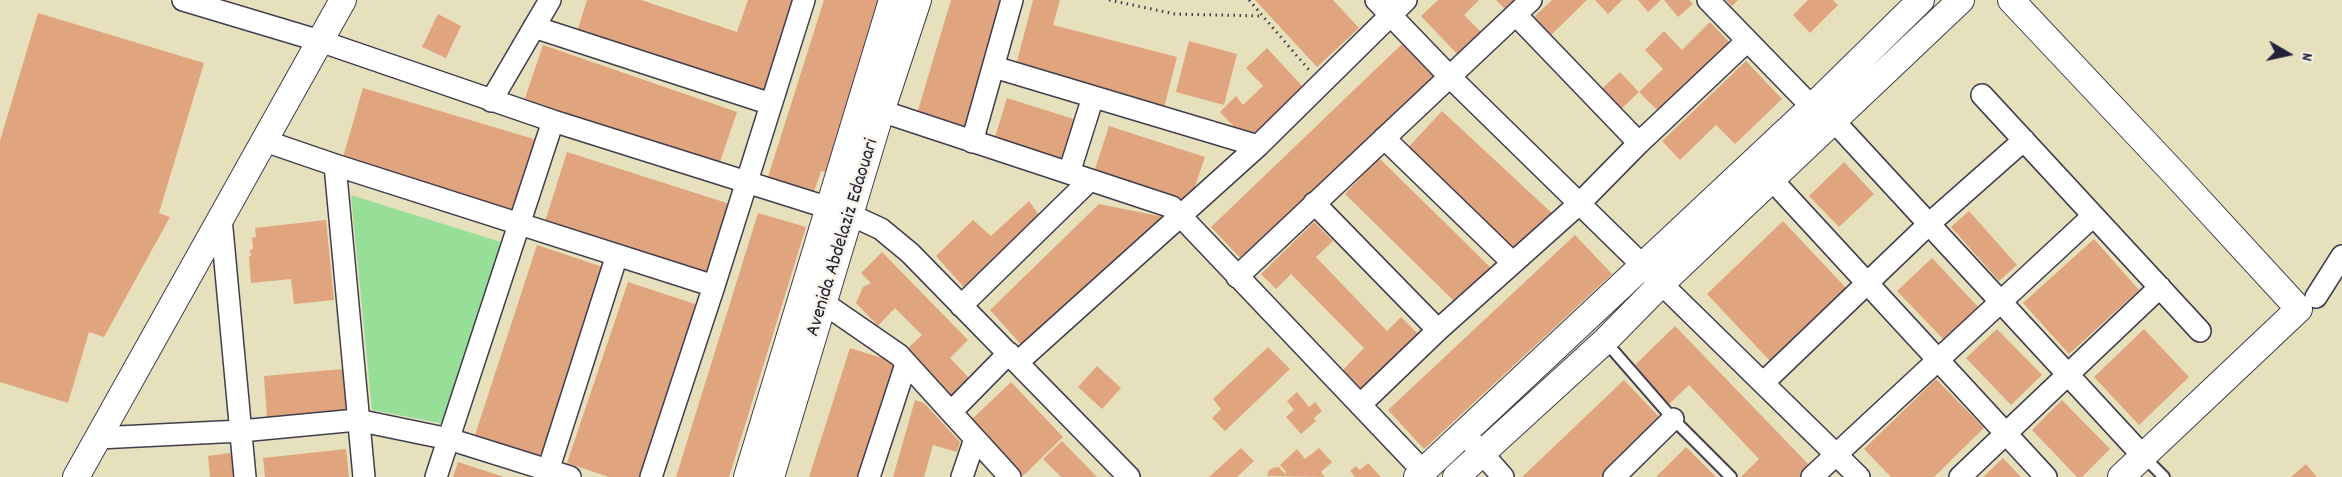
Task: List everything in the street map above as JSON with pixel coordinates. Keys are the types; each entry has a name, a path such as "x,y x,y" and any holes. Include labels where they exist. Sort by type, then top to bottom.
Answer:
{"street":[{"path":"183,0 320,41 491,101 840,211 881,229 896,240 1129,477"},
{"path":"76,477 343,0"},
{"path":"491,101 550,0"},
{"path":"651,477 804,0"},
{"name":"Avenida Abdelaziz Edaouari","path":"747,477 840,211 871,108 892,0"},
{"name":"Avenida Abdelaziz Edaouari","path":"871,108 918,0"},
{"path":"972,142 1012,0"},
{"path":"951,412 1181,216 1258,146 1322,83 1383,7 1406,0"},
{"path":"1237,277 1451,78 1531,0"},
{"path":"1708,0 1930,224 2001,304 2144,456"},
{"path":"871,108 1166,204 1181,216 1360,405 1420,474 1473,443 1605,341 1661,284 1771,180 1823,114 1921,0"},
{"path":"1456,477 1473,443 1643,264 1755,161 1823,114 1962,0"},
{"path":"2011,0 2166,164 2308,303"},
{"path":"1383,7 1451,78 1859,477"},
{"path":"1516,15 1639,143"},
{"path":"534,27 771,104"},
{"path":"1360,405 1512,262 1580,203 1639,143 1747,41"},
{"path":"994,67 1258,146"},
{"path":"1982,95 2200,331"},
{"path":"1069,173 1093,97"},
{"path":"436,477 553,121"},
{"path":"1384,138 1512,262"},
{"path":"1763,383 1930,224 2024,140"},
{"path":"265,141 714,286"},
{"path":"1755,161 2046,477"},
{"path":"334,165 364,477"},
{"path":"961,306 1090,180"},
{"path":"1314,203 1438,330"},
{"name":"Avenida Abdelaziz Edaouari","path":"771,477 825,304 840,211"},
{"path":"1812,477 2001,304 2093,216"},
{"path":"221,218 245,477"},
{"path":"547,473 617,255"},
{"path":"2121,477 2308,303 2342,256"},
{"path":"1960,477 2160,287"},
{"path":"2308,303 2342,290"},
{"path":"825,304 891,347 1010,477"},
{"path":"869,477 906,364"},
{"path":"1618,476 1673,419"},
{"path":"98,438 241,431 357,420 449,439 547,473 570,477"},
{"path":"962,477 975,439"},
{"path":"1473,443 1503,477"}],"lane":[{"path":"1605,341 1673,419 1731,477"},
{"path":"2144,456 2164,477"}],"path":[{"path":"1109,0 1175,14 1263,16"},
{"path":"1250,0 1322,83"}],"green space":[{"path":"351,195 504,243 445,424 372,410"}],"building":[{"path":"587,0 641,0 737,32 748,0 800,0 767,99 576,35"},
{"path":"824,0 881,0 826,172 821,171 814,192 768,177"},
{"path":"951,0 1005,0 966,131 916,117"},
{"path":"1033,0 1060,0 1053,25 1177,57 1164,108 1015,69"},
{"path":"1255,0 1333,0 1359,28 1317,67"},
{"path":"1438,0 1479,0 1464,15 1481,32 1458,55 1421,16"},
{"path":"1496,0 1515,0 1505,9"},
{"path":"1552,0 1587,0 1548,38 1531,20"},
{"path":"1595,0 1622,0 1608,14"},
{"path":"1638,0 1661,0 1648,12"},
{"path":"1664,0 1689,0 1693,4 1678,17"},
{"path":"1726,0 1738,0 1732,6"},
{"path":"1808,0 1833,0 1838,5 1810,33 1793,15"},
{"path":"38,13 204,63 159,213 170,217 104,337 89,332 68,403 0,382 0,141"},
{"path":"438,14 461,26 446,58 422,47"},
{"path":"1710,22 1729,42 1658,111 1639,92 1663,69 1645,50 1664,31 1682,50"},
{"path":"1189,41 1237,54 1224,105 1176,92"},
{"path":"1402,44 1437,80 1245,263 1211,227"},
{"path":"543,45 737,112 718,168 524,101"},
{"path":"1267,48 1304,88 1248,141 1220,112 1236,96 1243,105 1263,86 1246,68"},
{"path":"1746,61 1782,99 1735,144 1716,125 1680,160 1662,141"},
{"path":"1620,72 1639,92 1617,113 1597,93"},
{"path":"363,88 537,140 515,215 341,164"},
{"path":"1007,98 1080,121 1065,170 992,147"},
{"path":"1442,111 1555,216 1516,258 1403,153"},
{"path":"1109,126 1205,157 1187,210 1092,178"},
{"path":"567,152 733,205 710,277 544,225"},
{"path":"1379,158 1492,269 1458,305 1345,194"},
{"path":"1844,162 1874,194 1839,227 1809,196"},
{"path":"1029,201 1044,222 969,293 936,256 973,220 991,236"},
{"path":"1099,204 1174,219 1024,348 990,310"},
{"path":"1969,211 2017,265 1999,281 1951,227"},
{"path":"758,213 806,227 729,477 676,477"},
{"path":"326,220 334,300 294,304 291,279 251,283 249,256 251,256 250,250 253,249 252,238 256,237 255,228"},
{"path":"1783,221 1846,288 1770,361 1707,294"},
{"path":"1314,222 1333,241 1316,257 1387,331 1401,317 1419,335 1362,391 1342,371 1364,348 1291,274 1276,289 1261,274"},
{"path":"1575,235 1612,274 1424,449 1388,410"},
{"path":"2094,239 2139,290 2069,354 2023,303"},
{"path":"537,245 609,269 547,458 475,435"},
{"path":"882,252 968,340 950,358 972,381 954,399 906,350 922,335 895,308 878,326 856,303 863,287 871,283 861,273"},
{"path":"1932,258 1981,310 1947,343 1897,291"},
{"path":"628,282 701,306 643,477 609,477 567,463"},
{"path":"1675,326 1812,468 1803,477 1741,477 1759,459 1689,385 1668,405 1632,368"},
{"path":"1997,329 2042,375 2011,405 1966,358"},
{"path":"2144,329 2189,377 2139,425 2094,377"},
{"path":"1268,347 1290,369 1225,431 1212,418 1221,409 1213,399"},
{"path":"850,348 898,363 862,477 809,477"},
{"path":"1097,366 1121,388 1102,409 1078,387"},
{"path":"343,369 347,411 267,418 264,376"},
{"path":"1936,379 1984,428 1934,477 1891,477 1864,449"},
{"path":"1624,380 1662,420 1601,477 1522,477"},
{"path":"1011,382 1063,437 1023,476 970,421"},
{"path":"1297,392 1309,407 1315,402 1322,411 1314,418 1316,421 1301,434 1286,417 1294,410 1287,401"},
{"path":"915,400 924,403 960,442 957,452 933,445 924,477 893,477"},
{"path":"2062,400 2110,449 2082,477 2077,477 2032,430"},
{"path":"1062,441 1097,477 1061,477 1043,459"},
{"path":"1686,447 1716,477 1656,477"},
{"path":"1241,448 1254,461 1237,477 1209,477"},
{"path":"1319,448 1332,462 1321,472 1325,477 1267,476 1269,470 1279,467 1285,474 1286,472 1280,465 1297,449 1305,459"},
{"path":"346,449 349,477 265,477 263,458"},
{"path":"236,452 238,477 210,477 208,456"},
{"path":"2003,458 2021,477 1983,477"},
{"path":"458,462 504,477 453,477"},
{"path":"1368,463 1381,477 1355,477 1350,471 1356,466 1360,470"},
{"path":"2306,464 2317,477 2291,477"}]}
